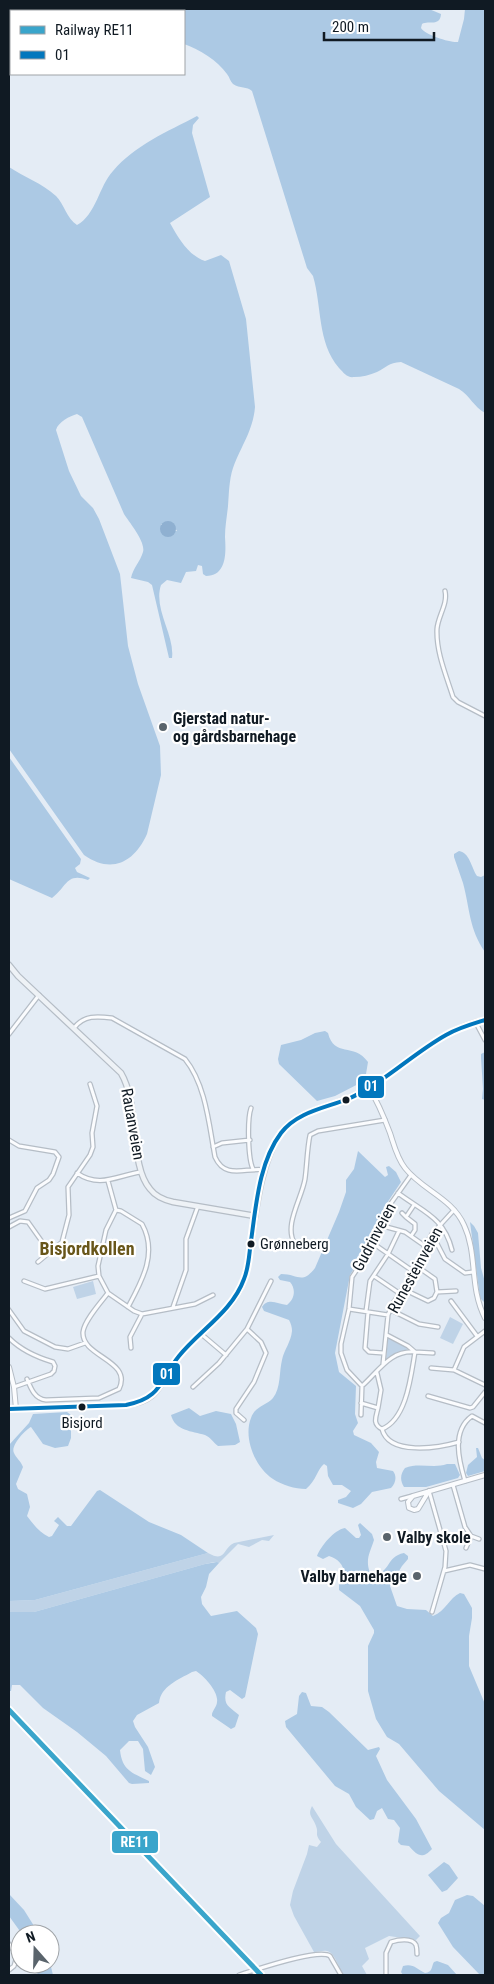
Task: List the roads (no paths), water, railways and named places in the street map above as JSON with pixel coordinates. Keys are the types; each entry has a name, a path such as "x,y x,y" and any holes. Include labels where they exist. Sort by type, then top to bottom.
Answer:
{"main road":[{"name":"Rauanveien","path":"9,965 114,1065 126,1082 130,1094 141,1172 148,1186 158,1197 173,1202 256,1216"},
{"path":"9,1410 115,1405 144,1401 152,1397 176,1360 232,1302 242,1286 265,1170 277,1138 292,1122 303,1115 344,1100 369,1088 437,1038 455,1029 485,1020"}],"street":[{"path":"445,591 446,602 439,616 437,644 453,697 458,702 485,716"},
{"path":"9,1034 39,995"},
{"path":"74,1028 78,1022 86,1018 99,1016 112,1018 185,1059 192,1068 199,1083 217,1161 223,1168 240,1172 253,1169 265,1170"},
{"path":"475,1022 485,1040"},
{"path":"38,1262 60,1245 64,1237 69,1215 68,1187 90,1155 93,1147 92,1133 97,1106 90,1084"},
{"path":"369,1088 385,1120 399,1160 411,1175 454,1210 461,1219 468,1235 477,1299 485,1318"},
{"path":"251,1108 249,1117 250,1161 253,1169"},
{"path":"295,1244 291,1236 294,1211 305,1181 310,1136 318,1131 385,1120"},
{"path":"9,1140 19,1146 55,1152 59,1157 53,1174 49,1180 37,1188 23,1213 9,1218"},
{"path":"213,1147 218,1144 250,1140"},
{"path":"77,1173 86,1178 108,1181 141,1172"},
{"name":"Gudrinveien","path":"362,1386 347,1370 341,1358 341,1344 349,1309 352,1277 374,1244 383,1226 389,1206 411,1175"},
{"path":"108,1181 116,1210 106,1230 98,1266 99,1276 108,1293 142,1314 195,1304 213,1295"},
{"path":"398,1193 440,1223 447,1232 452,1250"},
{"path":"406,1217 414,1205"},
{"path":"173,1307 186,1270 186,1239 198,1206"},
{"path":"116,1210 142,1224 149,1254 148,1266 128,1306"},
{"name":"Runesteinveien","path":"383,1365 388,1315 399,1293 404,1289 418,1266 425,1246 432,1234 440,1223 454,1210"},
{"path":"402,1214 415,1224 415,1230 411,1236"},
{"path":"9,1226 17,1222 28,1222 50,1253"},
{"path":"383,1226 411,1236 425,1246"},
{"path":"383,1353 369,1352 365,1348 370,1281 388,1254 398,1231"},
{"path":"432,1234 445,1259 465,1273 473,1272"},
{"path":"374,1244 414,1272"},
{"path":"404,1289 428,1301 434,1298 437,1292 434,1279 418,1266"},
{"path":"24,1282 45,1289 99,1276"},
{"path":"374,1276 399,1293"},
{"path":"193,1387 226,1355 247,1329 271,1281"},
{"path":"437,1292 456,1291"},
{"path":"28,1381 38,1398 46,1400 99,1398 116,1392 121,1383 116,1367 85,1343 83,1335 84,1327 108,1293"},
{"path":"451,1301 477,1336"},
{"path":"349,1309 388,1315"},
{"path":"9,1310 24,1331 55,1348 68,1349 85,1343"},
{"path":"391,1310 419,1324 438,1327"},
{"path":"131,1348 130,1337 142,1314"},
{"path":"244,1420 236,1413 236,1409 254,1382 266,1352 261,1342 247,1329"},
{"path":"454,1370 464,1347 485,1331"},
{"path":"200,1333 226,1355"},
{"path":"386,1335 408,1346 415,1352"},
{"path":"9,1338 24,1350 54,1364 55,1369 53,1372 14,1387"},
{"path":"361,1415 362,1386 383,1365 397,1354 407,1352 433,1353"},
{"path":"382,1429 392,1421 403,1405 410,1384 415,1352"},
{"path":"9,1367 10,1378 14,1387 16,1409"},
{"path":"431,1368 454,1370 485,1385"},
{"path":"377,1373 381,1390 375,1421 377,1426 382,1429 384,1437 390,1442 400,1445 429,1449 459,1442"},
{"path":"428,1396 470,1408 474,1407 485,1392"},
{"path":"361,1403 378,1408"},
{"path":"465,1481 459,1461 459,1442 462,1429 470,1417 476,1417 485,1423"},
{"path":"401,1499 485,1476"},
{"path":"453,1484 465,1527 471,1536 478,1539"},
{"path":"413,1496 408,1504 410,1509 414,1510 420,1507 429,1491"},
{"path":"429,1491 446,1551 444,1571 432,1606 432,1612"},
{"path":"466,1548 471,1536"},
{"path":"444,1571 470,1565 485,1569"},
{"path":"386,1975 386,1953 391,1942 400,1940 412,1942 416,1944 417,1954"},
{"path":"9,1944 17,1956 14,1966 9,1970"},
{"path":"239,1975 268,1966 321,1954 330,1956 341,1975"}],"rail line":[{"name":"RE11","path":"9,1710 261,1975"}],"place":[{"name":"Gjerstad natur- og gårdsbarnehage","path":"163,727"},
{"name":"Grønneberg","path":"251,1244"},
{"name":"Bisjord","path":"82,1407"},
{"name":"Valby skole","path":"387,1537"},
{"name":"Valby barnehage","path":"417,1576"}],"district":[{"name":"Bisjordkollen","path":"87,1248"}]}
